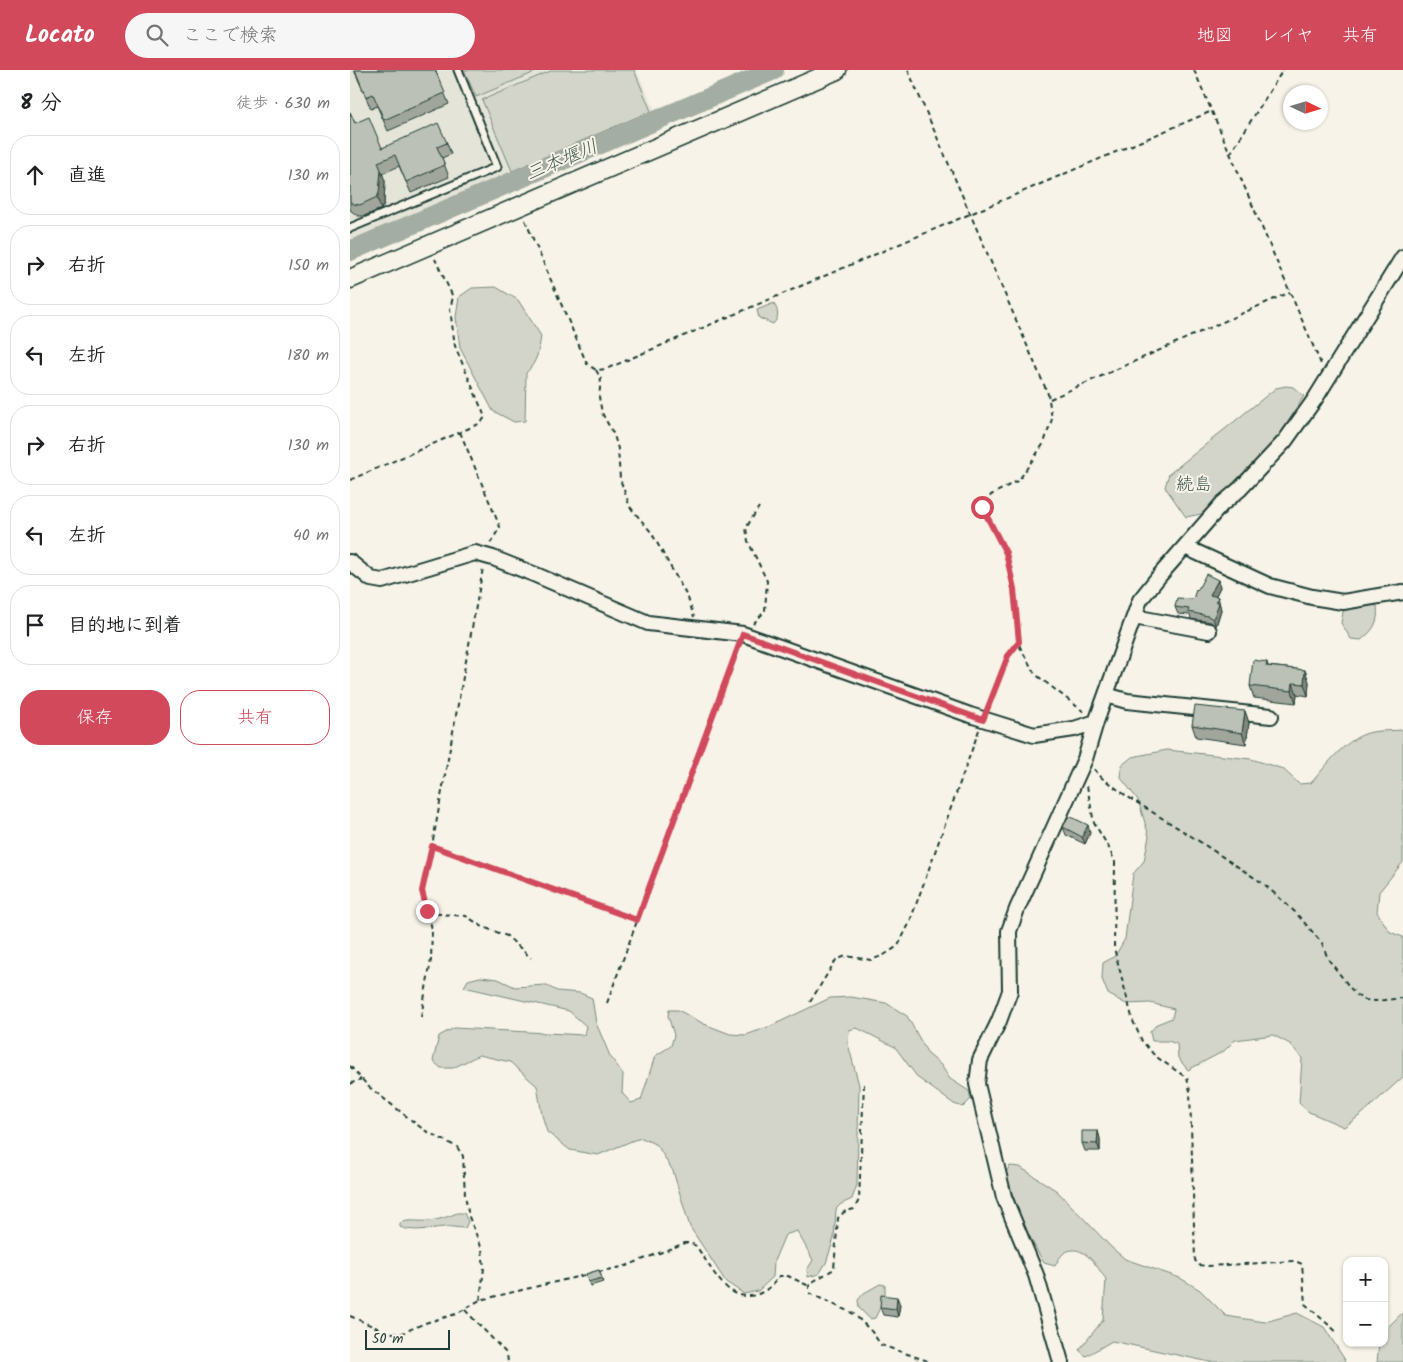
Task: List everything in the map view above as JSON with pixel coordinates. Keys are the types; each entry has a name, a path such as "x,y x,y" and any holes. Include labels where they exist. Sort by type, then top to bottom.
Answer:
{"street":[{"path":"350,279 837,70"},
{"path":"1061,1362 1036,1275 1004,1197 977,1084 980,1060 999,1021 1010,991 1009,931 1084,758 1140,600 1222,504 1240,489 1285,441 1327,380 1403,258"},
{"path":"1186,547 1270,586 1312,596 1343,602 1403,592"},
{"path":"350,562 371,579 382,580 475,553 536,575 648,623 743,634 983,720 1034,735 1068,730 1096,722"},
{"path":"1134,617 1209,632"},
{"path":"1106,695 1127,701 1271,716"}],"lane":[{"path":"350,228 497,167 458,70"}],"path":[{"path":"908,70 1049,400 1052,419 1044,443 1019,480 991,495 982,507 1006,553 1014,589 1020,647 1035,674 1096,722"},
{"path":"1194,70 1327,380"},
{"path":"1230,154 1283,70"},
{"path":"596,370 606,369 1212,111"},
{"path":"519,207 587,364 596,370 601,379 599,398 602,413 616,442 620,479 630,507 651,532 688,598 698,629"},
{"path":"350,480 480,423 485,417 455,346 450,309 453,298 429,245"},
{"path":"1049,400 1290,292"},
{"path":"421,1017 431,960 432,929 422,891 481,579 482,555 500,527 460,432"},
{"path":"606,1003 743,634 765,611 767,581 748,541 746,528 759,507"},
{"path":"810,1002 836,960 846,956 870,960 884,955 898,946 909,924 1008,656 1019,642"},
{"path":"1084,758 1102,778 1128,797 1264,884 1295,912 1322,943 1328,959 1355,994 1364,1000 1376,1002 1403,998"},
{"path":"1084,758 1094,823 1108,846 1114,862 1114,948 1133,1021 1142,1041 1155,1056 1187,1078 1190,1091 1195,1260 1198,1265 1208,1266 1295,1262 1302,1264 1305,1304 1338,1333"},
{"path":"432,846 637,920"},
{"path":"427,913 466,916 483,927 507,936 531,958"},
{"path":"350,1066 369,1087 424,1130 457,1148 463,1156 465,1195 468,1210 482,1250 484,1268 480,1300"},
{"path":"350,1084 362,1079"},
{"path":"864,1084 859,1200 854,1209 844,1212 838,1218 834,1269 814,1281 809,1286 809,1293 854,1314 872,1332 881,1345 931,1362"},
{"path":"598,1272 626,1266 685,1243 691,1243 696,1246 724,1285 735,1293 748,1297 761,1294 779,1276 788,1276 809,1286"},
{"path":"350,1316 386,1332 400,1334 425,1323 464,1310 480,1300 589,1274"},
{"path":"464,1310 507,1354 508,1362"}],"shaded area":[{"path":"350,70 636,70 656,112 350,246"}],"green space":[{"path":"464,70 540,70 476,97"},
{"path":"553,70 634,70 651,111 512,171 482,100"},
{"path":"496,287 518,300 541,336 537,356 533,365 526,373 525,421 514,422 493,411 460,348 456,317 459,297 472,288"},
{"path":"774,303 778,314 773,324 759,318 757,310"},
{"name":"続島","path":"1293,387 1304,396 1276,441 1201,514 1186,517 1165,487 1169,474 1276,388"},
{"path":"1373,603 1377,606 1375,625 1361,640 1351,639 1341,623 1344,607"},
{"path":"1403,730 1403,862 1379,892 1377,912 1390,932 1403,937 1403,1077 1362,1114 1344,1127 1309,1112 1299,1103 1302,1058 1290,1044 1273,1035 1235,1040 1224,1051 1188,1070 1178,1058 1177,1044 1168,1041 1152,1041 1150,1032 1157,1024 1172,1018 1174,1009 1150,1003 1126,1004 1108,994 1102,979 1103,963 1115,956 1125,939 1133,874 1144,861 1149,836 1138,800 1121,778 1122,765 1132,757 1167,750 1251,759 1283,769 1299,784 1311,783 1330,760 1354,740 1372,732"},
{"path":"480,977 498,979 515,987 545,985 557,991 580,993 592,998 596,1023 610,1056 623,1074 622,1093 631,1103 641,1100 655,1056 671,1046 674,1035 668,1016 669,1010 678,1010 704,1024 730,1034 746,1035 771,1026 830,998 851,997 886,1003 907,1016 928,1054 941,1065 950,1079 969,1091 971,1099 963,1107 954,1104 918,1078 895,1047 857,1028 849,1030 848,1044 859,1085 857,1185 852,1199 841,1204 836,1209 834,1238 826,1263 819,1274 808,1277 807,1270 813,1260 797,1231 785,1235 774,1261 773,1277 758,1291 744,1294 726,1282 690,1227 673,1171 657,1145 642,1138 598,1155 570,1150 547,1132 537,1086 510,1062 479,1055 453,1068 441,1068 433,1061 439,1036 454,1028 584,1035 586,1026 569,1011 464,987 468,980"},
{"path":"1010,1166 1020,1167 1057,1191 1125,1259 1180,1278 1200,1290 1226,1316 1265,1322 1297,1313 1324,1327 1345,1360 1344,1362 1210,1362 1112,1341 1086,1356 1079,1350 1103,1320 1106,1279 1089,1257 1077,1250 1064,1253 1055,1266 1044,1263 1026,1230 1017,1208 1006,1172"},
{"path":"457,1213 464,1213 468,1222 465,1228 447,1227 417,1230 400,1227 400,1223 403,1222 432,1221"},
{"path":"880,1284 885,1285 885,1297 875,1318 870,1319 859,1308 858,1300 864,1293"},
{"path":"1403,1312 1403,1362 1377,1362 1379,1347 1388,1347 1388,1327"}],"building":[{"path":"355,70 435,70 445,93 384,120 373,94 366,97"},
{"path":"350,112 355,123 369,117 382,148 438,123 447,143 437,147 445,165 406,182 395,155 378,162 381,170 377,197 360,205 350,202"},
{"path":"1206,574 1218,580 1210,595 1218,597 1216,602 1219,603 1213,619 1208,616 1188,612 1189,609 1175,607 1177,598 1193,599"},
{"path":"1253,660 1267,662 1266,666 1305,670 1304,684 1293,683 1292,691 1250,686"},
{"path":"1195,706 1245,711 1242,733 1192,725"},
{"path":"1069,816 1088,825 1082,837 1063,827"},
{"path":"1082,1131 1098,1131 1097,1144 1082,1143"},
{"path":"599,1270 602,1278 588,1282 586,1274"},
{"path":"881,1295 897,1297 896,1309 880,1307"}],"waterway":[{"name":"三本堰川","path":"350,251 774,70"}],"route":[{"path":"427,911 422,891 432,846 637,920 743,634 983,720 1008,656 1019,642 1014,589 1006,553 982,507"}]}
